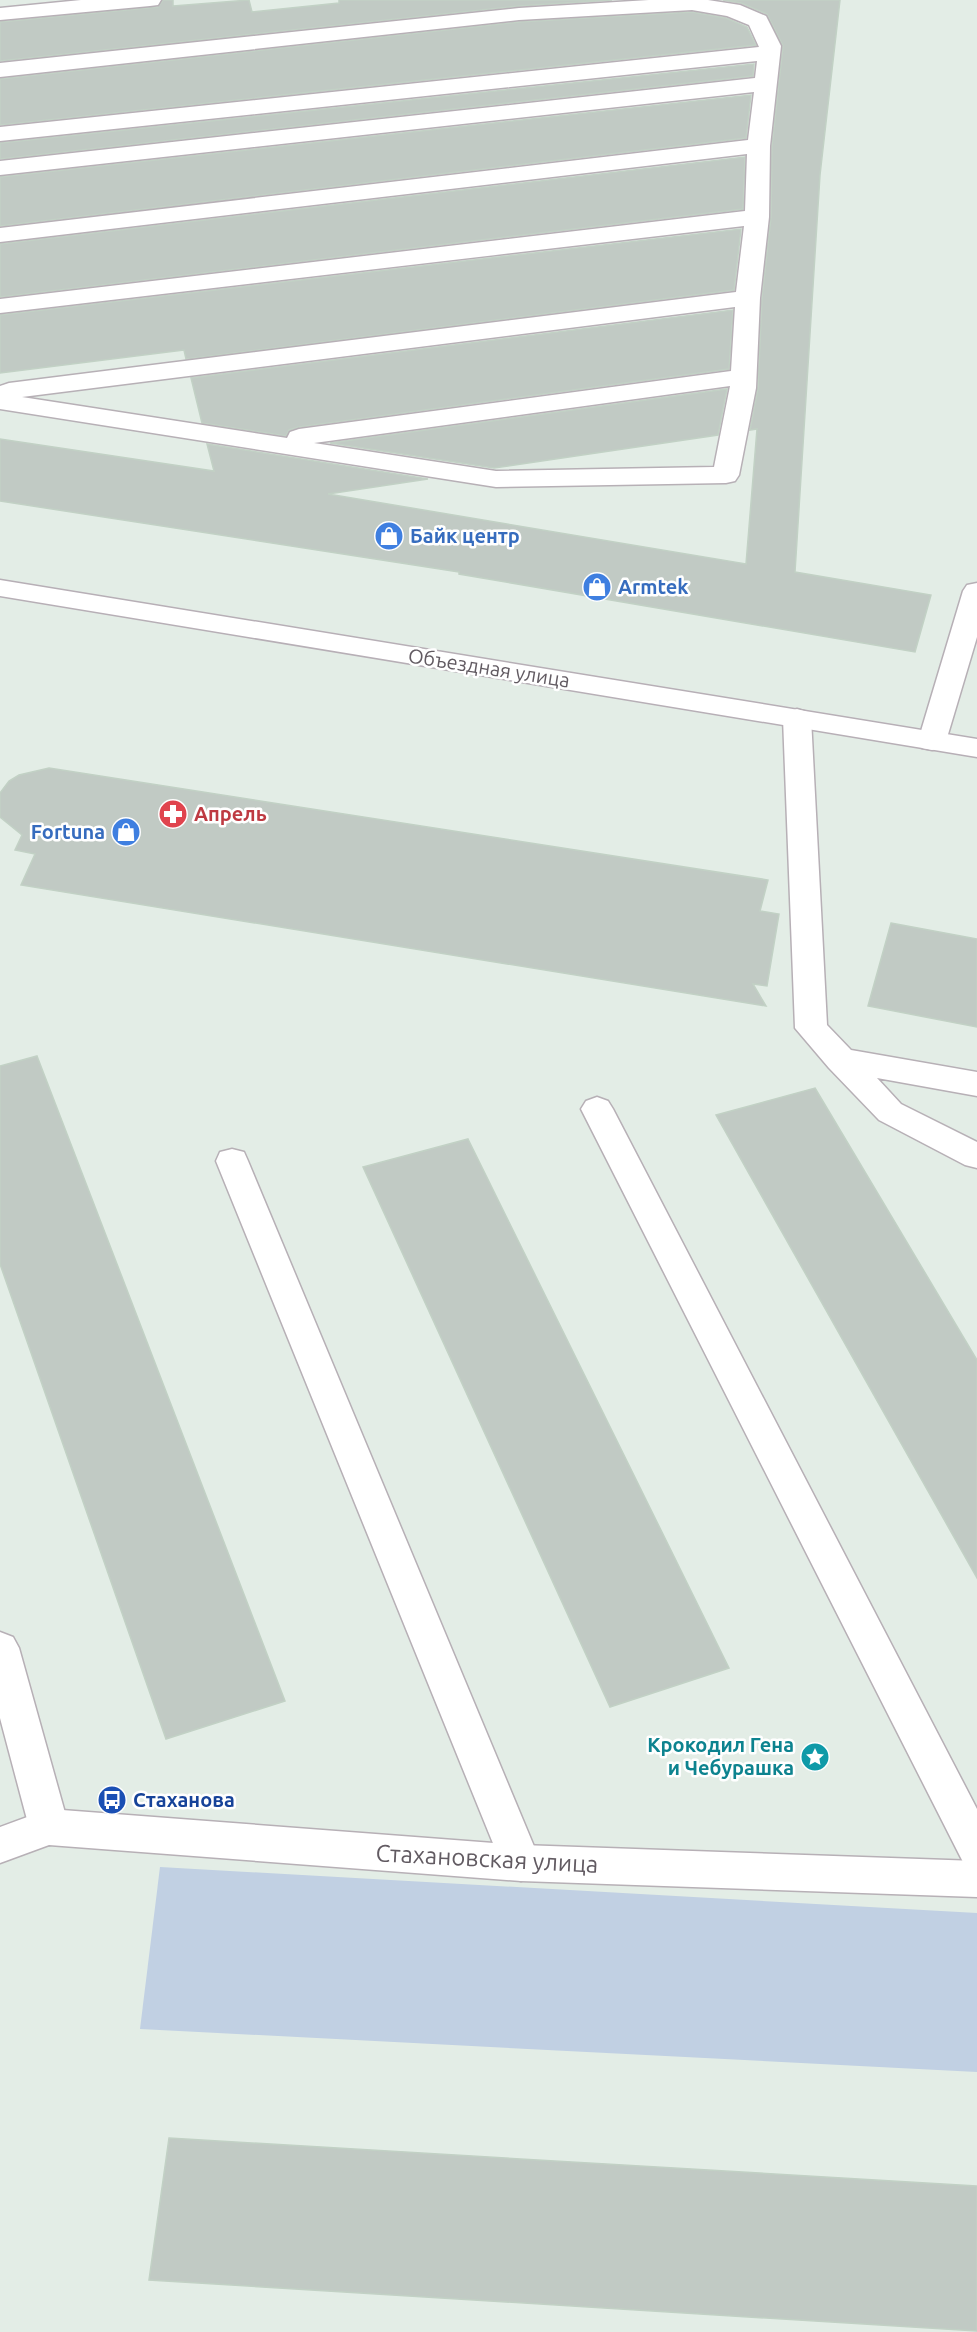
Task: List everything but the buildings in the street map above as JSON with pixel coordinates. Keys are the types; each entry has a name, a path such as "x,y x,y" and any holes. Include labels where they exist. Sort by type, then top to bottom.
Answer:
{"main road":[{"path":"0,14 150,0"},
{"path":"440,2 519,14"},
{"path":"0,70 519,14 692,4 732,10 758,21 770,46 759,146 757,217 748,298 744,377 726,475 496,479 0,401"},
{"path":"0,134 769,53"},
{"path":"0,168 765,84"},
{"path":"0,235 759,146"},
{"path":"0,306 757,217"},
{"path":"0,392 748,298"},
{"path":"266,442 744,377"},
{"name":"Объездная улица","path":"0,588 977,748"},
{"path":"932,741 975,602"},
{"path":"797,718 811,1029 890,1112 977,1156"},
{"path":"840,1059 977,1084"},
{"path":"597,1109 977,1849"},
{"path":"232,1161 521,1863"},
{"path":"0,1648 49,1827"},
{"name":"Стахановская улица","path":"0,1845 49,1827 521,1863 977,1879"}],"shaded area":[{"path":"160,1867 977,1913 977,2072 140,2029"}],"place":[{"name":"Байк центр","path":"389,536"},
{"name":"Armtek","path":"597,587"},
{"name":"Апрель","path":"173,814"},
{"name":"Fortuna","path":"126,832"},
{"name":"Крокодил Гена и Чебурашка","path":"815,1757"},
{"name":"Стаханова","path":"112,1800"}]}
